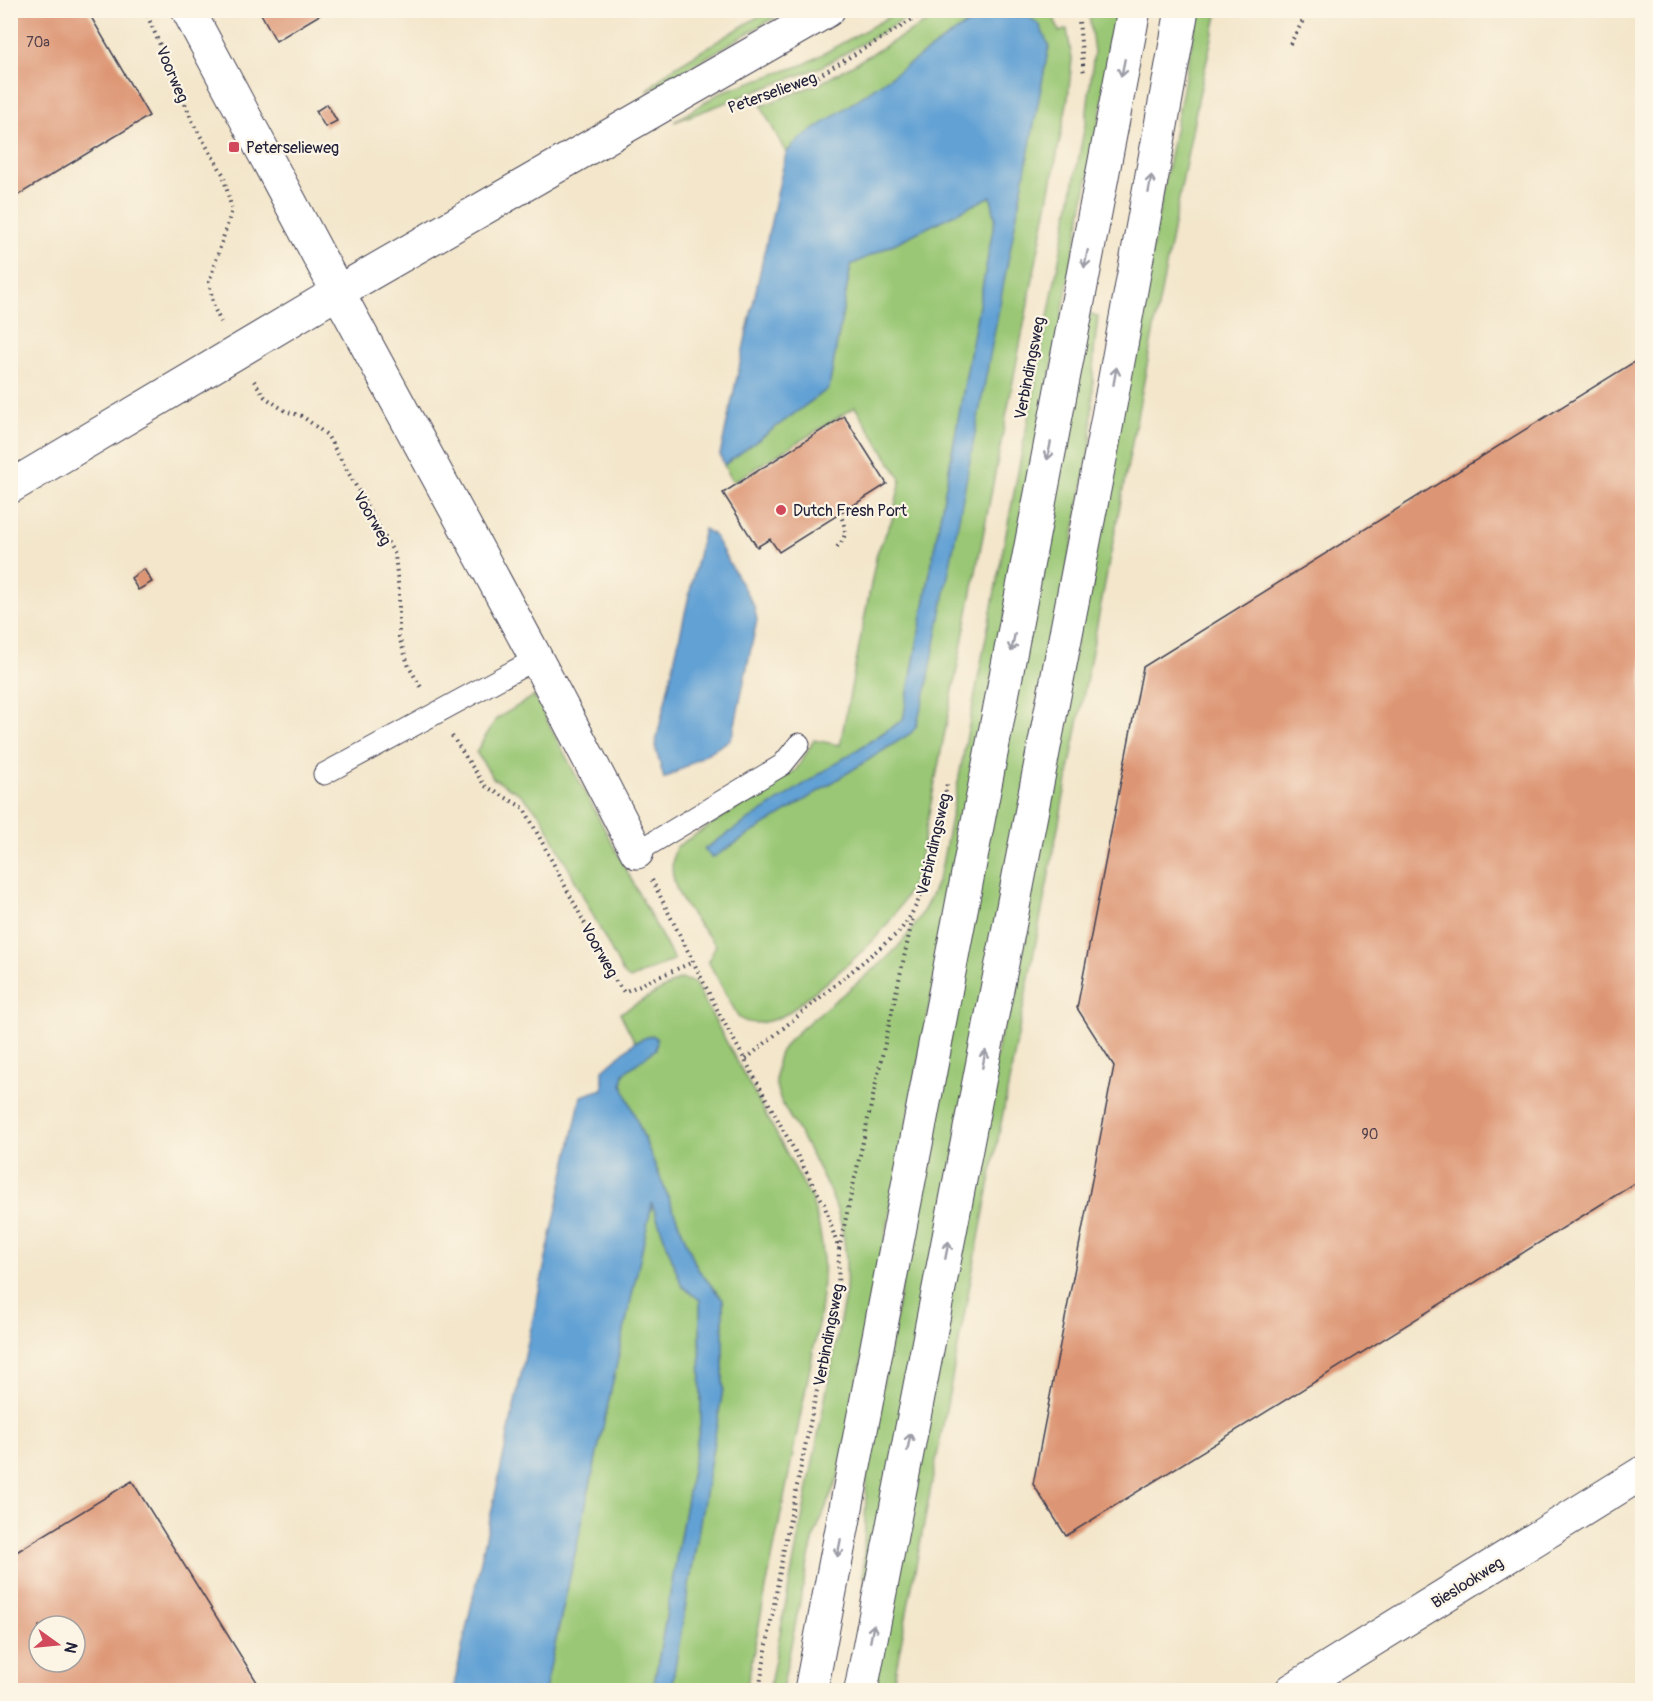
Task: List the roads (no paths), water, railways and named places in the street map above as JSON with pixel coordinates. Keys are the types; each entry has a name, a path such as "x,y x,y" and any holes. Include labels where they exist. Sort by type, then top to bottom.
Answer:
{"street":[{"path":"188,10 534,660 572,723 637,852"},
{"name":"Peterselieweg","path":"10,486 338,291 828,10"},
{"path":"811,1690 1134,10"},
{"path":"861,1690 1105,433 1182,10"},
{"name":"Bieslookweg","path":"1292,1690 1642,1473"}],"lane":[{"path":"324,774 534,660"},
{"path":"637,852 782,765 799,744"}],"water":[{"path":"1027,16 1039,24 1049,46 927,686 916,727 911,733 712,858 704,849 903,720 995,218 991,196 851,265 829,388 724,465 720,455 786,153 796,142 964,26 989,17"},
{"path":"704,529 713,534 754,606 757,620 730,740 664,779 655,746"},
{"path":"652,1035 657,1039 656,1049 624,1073 622,1084 697,1268 723,1300 723,1389 671,1690 653,1690 701,1419 700,1300 682,1286 652,1204 545,1690 453,1690 581,1096 603,1089 603,1070 635,1042"}],"place":[{"name":"Peterselieweg","path":"234,147"},
{"name":"Dutch Fresh Port","path":"781,510"}]}
